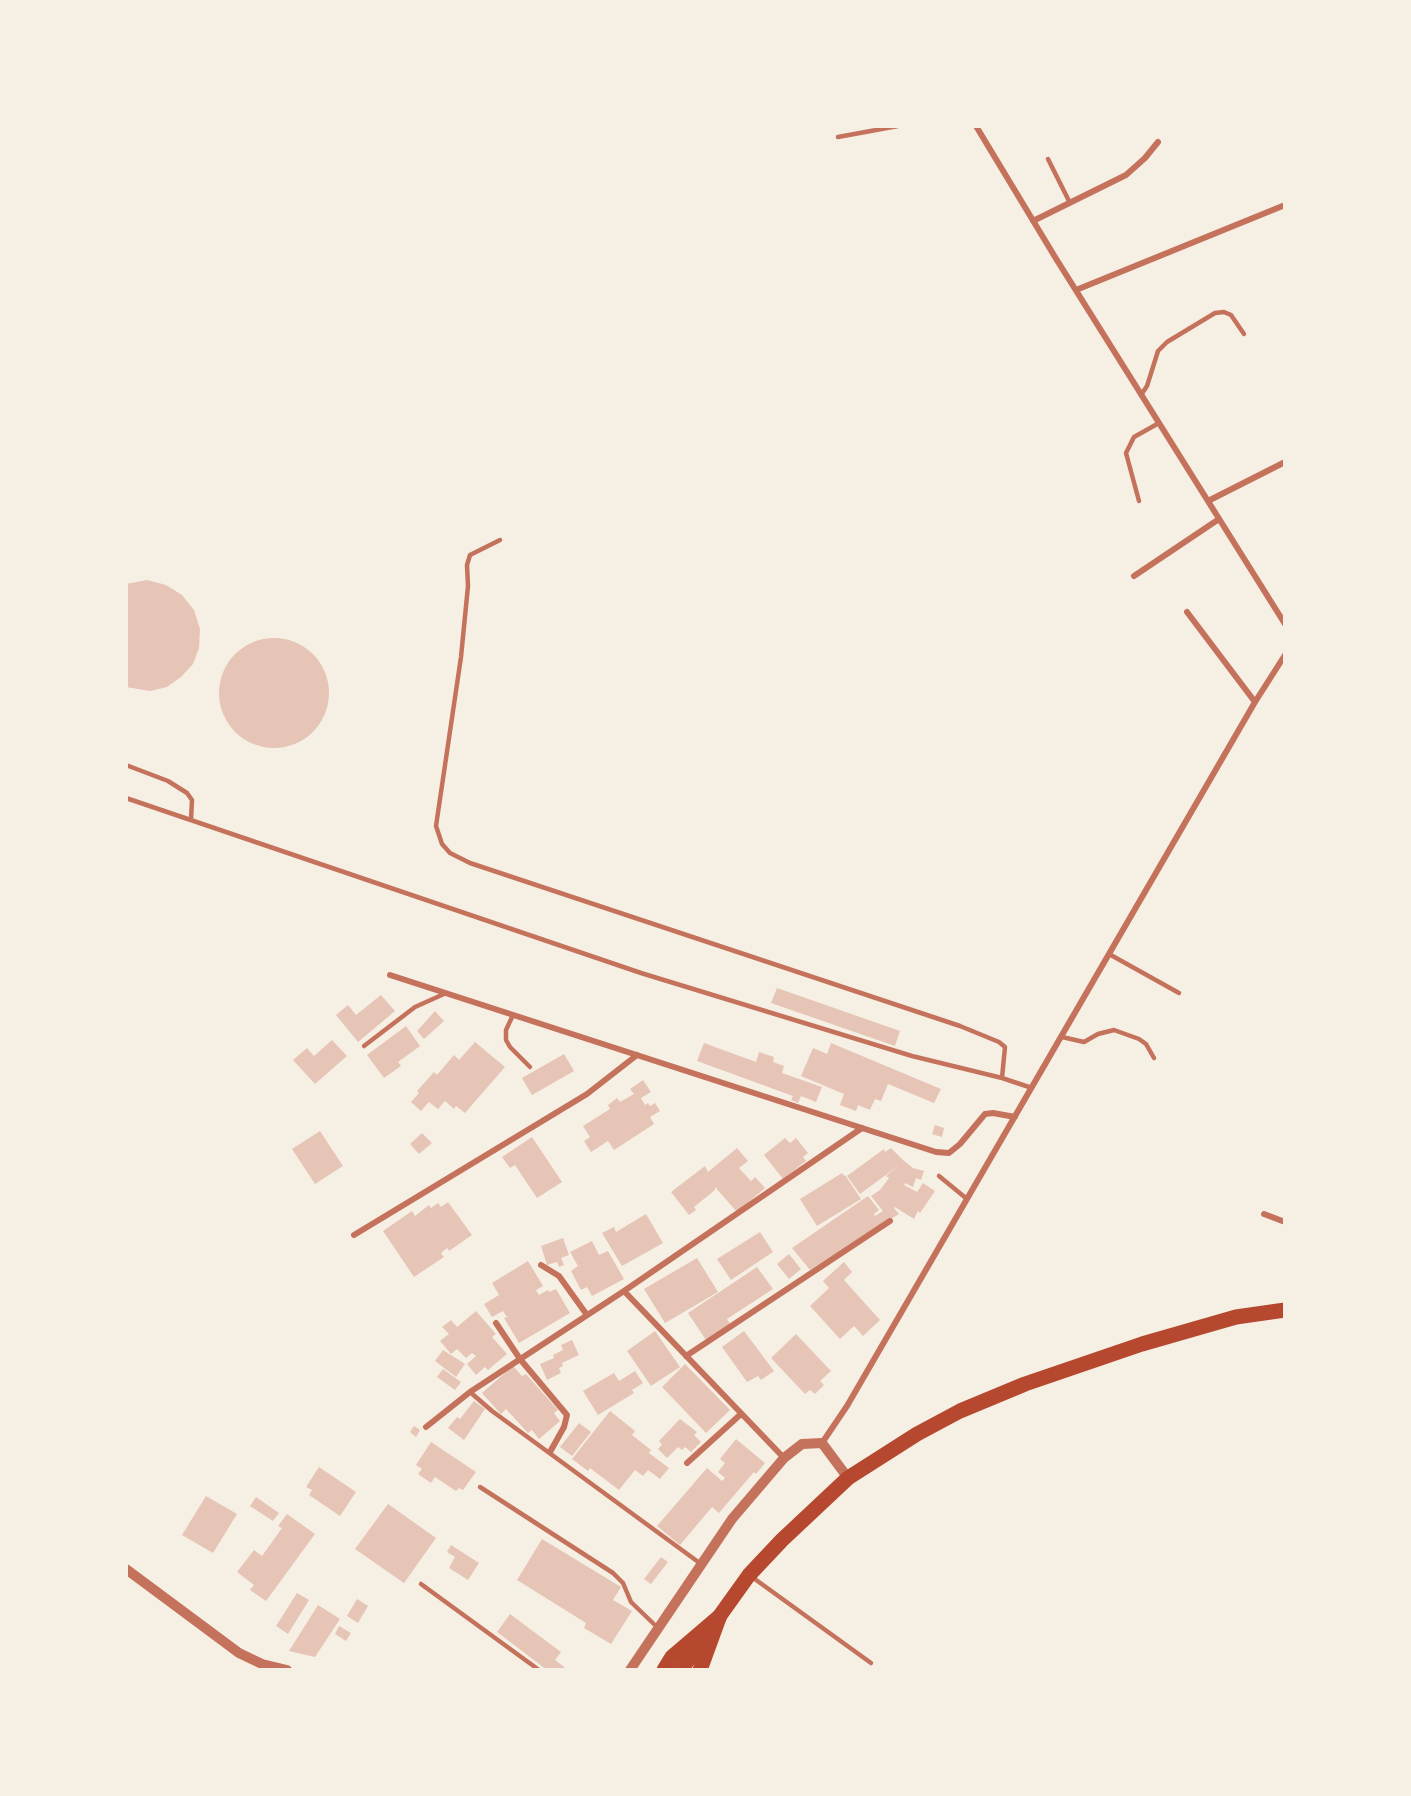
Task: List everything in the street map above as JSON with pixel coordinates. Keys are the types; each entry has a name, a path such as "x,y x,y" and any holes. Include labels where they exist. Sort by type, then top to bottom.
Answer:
{"main road":[{"path":"681,1670 749,1575 848,1478 916,1434 960,1410 1025,1384 1142,1344 1236,1317 1285,1310"},
{"path":"664,1670 672,1658 720,1616"},
{"path":"690,1670 720,1616"},
{"path":"700,1670 720,1616"}],"street":[{"path":"976,126 1285,624"},
{"path":"1033,221 1125,175 1145,158 1158,142"},
{"path":"1076,290 1285,205"},
{"path":"1208,501 1285,462"},
{"path":"1134,576 1219,519"},
{"path":"1187,612 1256,702"},
{"path":"822,1443 847,1407 1285,655"},
{"path":"390,975 936,1152 949,1153 960,1144 985,1114 1015,1117"},
{"path":"354,1234 587,1094 637,1055"},
{"path":"426,1427 470,1392 624,1291 862,1128"},
{"path":"1264,1214 1285,1222"},
{"path":"686,1356 890,1221"},
{"path":"541,1265 559,1276 587,1315"},
{"path":"624,1291 784,1458"},
{"path":"496,1323 520,1359 567,1415 564,1427 550,1452"},
{"path":"687,1463 741,1414"},
{"path":"630,1670 732,1519 784,1458 802,1444 822,1443"},
{"path":"822,1443 848,1478"},
{"path":"126,1569 239,1653 262,1664 287,1670"}],"lane":[{"path":"838,137 898,126"},
{"path":"1048,159 1070,202"},
{"path":"1141,395 1147,386 1158,351 1167,342 1215,313 1224,312 1231,315 1244,334"},
{"path":"1139,501 1126,453 1134,437 1159,423"},
{"path":"500,540 470,555 467,565 468,586 460,657 436,826 442,844 450,853 470,863 970,1030 999,1042 1005,1047 1002,1078"},
{"path":"126,765 168,781 187,793 192,800 191,820"},
{"path":"126,798 641,973 912,1056 1002,1078 1032,1088"},
{"path":"1109,954 1179,993"},
{"path":"364,1046 414,1007 446,993"},
{"path":"513,1015 506,1030 506,1040 530,1067"},
{"path":"1062,1037 1084,1042 1098,1034 1114,1030 1139,1039 1146,1044 1154,1058"},
{"path":"939,1176 967,1199"},
{"path":"470,1392 492,1411 701,1564"},
{"path":"480,1487 613,1574 623,1583 631,1602 658,1628"},
{"path":"749,1575 872,1663"},
{"path":"421,1584 539,1670"}],"building":[{"path":"147,580 166,585 182,595 194,610 200,629 199,648 193,664 167,687 150,691 126,687 126,584"},
{"path":"274,638 295,642 313,654 325,672 329,693 325,714 313,732 295,744 274,748 253,744 235,732 223,714 219,693 223,672 235,654 253,642"},
{"path":"777,988 900,1031 895,1046 771,1003"},
{"path":"381,995 395,1011 358,1042 336,1015 348,1005 356,1015"},
{"path":"435,1011 444,1021 424,1039 417,1031"},
{"path":"406,1026 420,1046 398,1062 401,1066 384,1078 367,1055"},
{"path":"332,1040 347,1056 315,1084 293,1060 307,1048 314,1056"},
{"path":"475,1042 505,1067 465,1113 456,1106 454,1109 445,1101 438,1109 429,1102 421,1111 411,1102 419,1093 417,1091 434,1072 437,1075 454,1055 459,1060"},
{"path":"704,1043 756,1062 759,1052 774,1057 773,1062 784,1066 782,1073 822,1087 816,1102 801,1096 798,1103 791,1100 793,1096 697,1061"},
{"path":"831,1043 941,1089 934,1103 888,1084 881,1101 875,1099 870,1110 858,1105 856,1111 840,1105 844,1094 801,1076 813,1048 827,1054"},
{"path":"564,1054 574,1071 532,1095 522,1078"},
{"path":"643,1080 651,1092 641,1098 645,1105 648,1103 650,1106 655,1103 660,1111 650,1117 654,1124 614,1150 608,1141 591,1152 584,1141 590,1137 583,1126 610,1109 608,1105 617,1098 620,1102 634,1094 630,1089"},
{"path":"935,1125 944,1128 942,1137 932,1134"},
{"path":"320,1131 343,1166 315,1184 292,1149"},
{"path":"422,1133 432,1143 419,1154 410,1144"},
{"path":"532,1137 562,1182 537,1198 515,1165 510,1168 502,1157"},
{"path":"785,1138 790,1143 796,1138 808,1153 803,1157 806,1161 783,1179 764,1155"},
{"path":"737,1148 748,1161 739,1168 751,1181 755,1177 765,1188 737,1212 715,1187 715,1190 694,1207 696,1210 689,1215 671,1192 705,1166 708,1172"},
{"path":"891,1148 913,1168 924,1171 921,1180 916,1178 913,1187 905,1183 904,1185 917,1192 923,1183 935,1191 914,1219 895,1207 899,1214 810,1270 792,1248 868,1196 879,1210 874,1214 875,1216 883,1211 871,1196 880,1190 889,1178 886,1176 898,1166 860,1194 847,1176 884,1149 885,1152"},
{"path":"842,1173 861,1199 817,1226 800,1199"},
{"path":"448,1202 472,1235 449,1251 447,1248 441,1253 444,1257 414,1277 383,1231 412,1211 415,1216 429,1205 431,1208 438,1203 441,1207"},
{"path":"646,1214 663,1243 622,1266 602,1233 614,1227 616,1232"},
{"path":"760,1232 773,1252 731,1280 717,1259"},
{"path":"563,1238 569,1255 561,1258 564,1265 559,1267 557,1262 547,1265 541,1246"},
{"path":"592,1241 599,1255 608,1251 624,1279 592,1296 587,1287 581,1290 571,1271 578,1266 570,1252"},
{"path":"789,1254 801,1269 789,1279 777,1264"},
{"path":"697,1258 718,1292 665,1323 644,1289"},
{"path":"528,1261 543,1286 536,1290 539,1295 556,1289 570,1313 519,1343 504,1318 507,1317 503,1311 492,1317 484,1304 499,1295 492,1283"},
{"path":"844,1262 852,1272 844,1280 880,1320 863,1336 854,1326 840,1339 810,1306 829,1288 823,1281"},
{"path":"757,1267 773,1289 727,1319 730,1324 706,1340 688,1313"},
{"path":"476,1311 496,1334 492,1337 507,1354 488,1370 485,1367 476,1375 467,1364 476,1356 472,1353 466,1358 457,1349 451,1354 440,1341 449,1334 442,1327 451,1320 457,1327"},
{"path":"655,1331 680,1367 651,1386 627,1351"},
{"path":"744,1331 774,1371 761,1380 758,1376 747,1382 722,1347"},
{"path":"796,1334 831,1371 820,1381 824,1385 815,1394 810,1390 805,1394 771,1358"},
{"path":"572,1340 579,1355 562,1363 563,1366 559,1368 561,1373 547,1380 540,1364 554,1358 553,1355 563,1350 561,1345"},
{"path":"443,1350 465,1364 456,1377 435,1361"},
{"path":"685,1364 730,1410 706,1433 662,1387"},
{"path":"513,1366 522,1376 526,1374 558,1410 554,1413 560,1421 539,1439 532,1430 528,1433 506,1409 501,1414 482,1393"},
{"path":"443,1369 461,1382 455,1390 437,1377"},
{"path":"635,1371 643,1383 632,1390 634,1393 598,1415 583,1391 614,1373 619,1381"},
{"path":"474,1401 485,1409 464,1440 448,1428 457,1417 460,1419"},
{"path":"610,1411 635,1431 632,1435 651,1450 649,1453 669,1468 660,1479 648,1470 643,1476 635,1470 619,1490 590,1468 588,1471 572,1459"},
{"path":"680,1419 697,1432 694,1435 701,1442 691,1452 685,1447 682,1450 678,1447 667,1458 658,1449 662,1445 659,1441"},
{"path":"579,1423 591,1432 572,1456 560,1447"},
{"path":"414,1426 420,1430 416,1437 410,1432"},
{"path":"736,1439 765,1463 756,1474 754,1472 719,1513 712,1507 680,1545 657,1526 707,1468 722,1481 725,1478 718,1472 725,1463 720,1459"},
{"path":"431,1442 476,1472 463,1490 459,1488 456,1491 435,1477 431,1483 418,1474 422,1469 416,1465"},
{"path":"319,1467 356,1492 340,1516 309,1495 312,1490 306,1487"},
{"path":"206,1496 237,1514 213,1553 182,1535"},
{"path":"256,1497 279,1513 273,1521 250,1506"},
{"path":"388,1504 436,1538 404,1583 355,1549"},
{"path":"287,1514 315,1534 266,1601 250,1590 254,1585 237,1572 254,1550 262,1556 282,1528 278,1526"},
{"path":"542,1539 621,1587 613,1600 632,1611 611,1644 584,1628 586,1623 517,1580"},
{"path":"451,1545 479,1563 468,1580 449,1568 455,1557 447,1552"},
{"path":"661,1557 668,1562 651,1584 644,1579"},
{"path":"297,1593 309,1600 288,1634 276,1626"},
{"path":"357,1599 368,1606 358,1623 347,1616"},
{"path":"318,1605 340,1619 315,1657 289,1651"},
{"path":"510,1614 561,1652 555,1660 568,1670 547,1670 497,1632"},
{"path":"339,1626 351,1633 346,1641 335,1634"}]}
